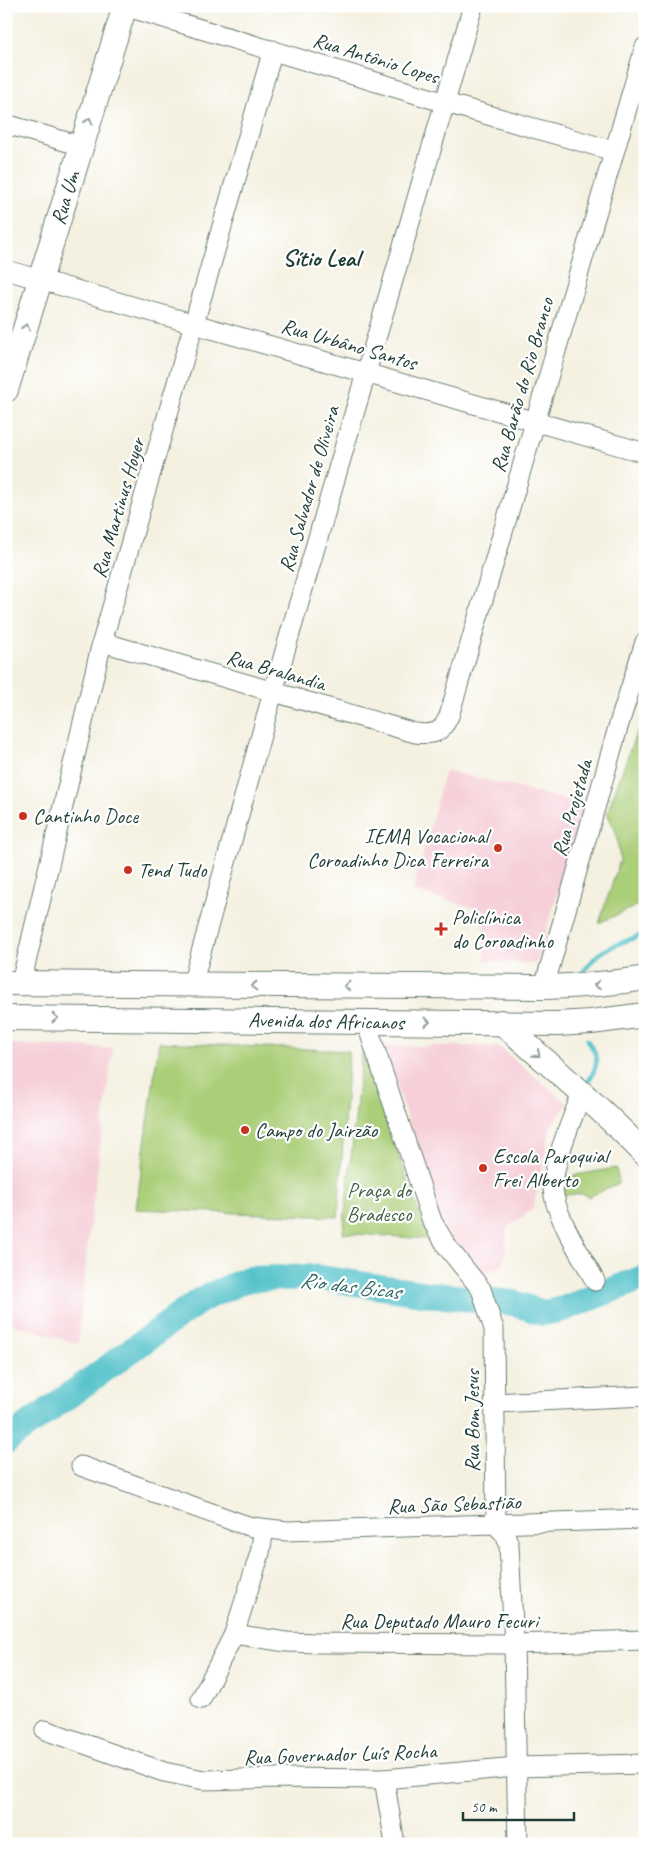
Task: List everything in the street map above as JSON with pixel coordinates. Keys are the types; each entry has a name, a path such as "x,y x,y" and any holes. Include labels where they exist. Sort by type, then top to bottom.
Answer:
{"main road":[{"name":"Rua Um","path":"6,390 124,6"},
{"name":"Avenida dos Africanos","path":"14,983 544,987 586,986 645,978"},
{"path":"225,1020 265,1008 296,1008 304,1003 305,1000 303,986"},
{"path":"366,1022 366,1008 372,1002 378,1000 459,1000 491,986"},
{"name":"Avenida dos Africanos","path":"6,1018 366,1022 591,1022 645,1015"},
{"path":"501,1022 582,1093 645,1154"}],"street":[{"name":"Rua Antônio Lopes","path":"124,6 446,103 614,151"},
{"name":"Rua Salvador de Oliveira","path":"192,985 273,692 473,6"},
{"name":"Rua Barão do Rio Branco","path":"438,732 445,726 449,716 645,47"},
{"name":"Rua Martinus Hoyer","path":"14,983 102,642 273,50"},
{"path":"6,124 81,146"},
{"name":"Rua Urbâno Santos","path":"6,270 645,453"},
{"name":"Rua Bralandia","path":"102,642 415,733 428,734 438,732"},
{"name":"Rua Projetada","path":"544,987 645,642"},
{"name":"Rua Bom Jesus","path":"366,1022 432,1221 448,1248 481,1289 490,1317 494,1342 496,1525"},
{"path":"582,1093 566,1136 553,1189 558,1210 595,1281"},
{"path":"494,1403 645,1396"},
{"name":"Rua São Sebastião","path":"81,1466 239,1523 264,1529 302,1532 645,1519"},
{"path":"496,1525 505,1534 509,1545 514,1644 518,1844"},
{"path":"201,1699 234,1634 260,1553 264,1529"},
{"name":"Rua Deputado Mauro Fecuri","path":"234,1634 286,1642 318,1644 514,1644 645,1640"},
{"name":"Rua Governador Luís Rocha","path":"45,1730 164,1772 204,1780 276,1778 384,1779 516,1767 645,1764"},
{"path":"384,1779 395,1844"}],"shaded area":[{"name":"IEMA Vocacional Coroadinho Dica Ferreira","path":"445,770 584,804 536,964 485,961 483,910 413,891"},
{"path":"6,1044 113,1048 88,1240 78,1344 6,1322"},
{"name":"Escola Paroquial Frei Alberto","path":"383,1046 498,1046 568,1104 551,1126 533,1209 507,1228 504,1265 480,1276 444,1228"}],"green space":[{"path":"645,719 645,902 599,923 620,860 616,832 607,813 635,736"},
{"name":"Campo do Jairzão","path":"159,1042 349,1051 338,1217 136,1209"},
{"name":"Praça do Bradesco","path":"362,1053 428,1239 343,1233"},
{"path":"616,1168 619,1183 589,1197 582,1194 562,1195 560,1188 564,1177"}],"waterway":[{"path":"579,977 603,951 645,933"},
{"path":"586,1085 596,1064 596,1055 587,1040"},
{"name":"Rio das Bicas","path":"6,1441 202,1299 248,1279 314,1277 434,1295 514,1303 543,1313 563,1309 645,1277"},
{"path":"594,1286 599,1296"}],"place":[{"name":"Cantinho Doce","path":"23,816"},
{"name":"IEMA Vocacional Coroadinho Dica Ferreira","path":"498,848"},
{"name":"Tend Tudo","path":"128,870"},
{"name":"Policlínica do Coroadinho","path":"441,929"},
{"name":"Campo do Jairzão","path":"245,1130"},
{"name":"Escola Paroquial Frei Alberto","path":"483,1168"}],"district":[{"name":"Sítio Leal","path":"321,258"}]}
